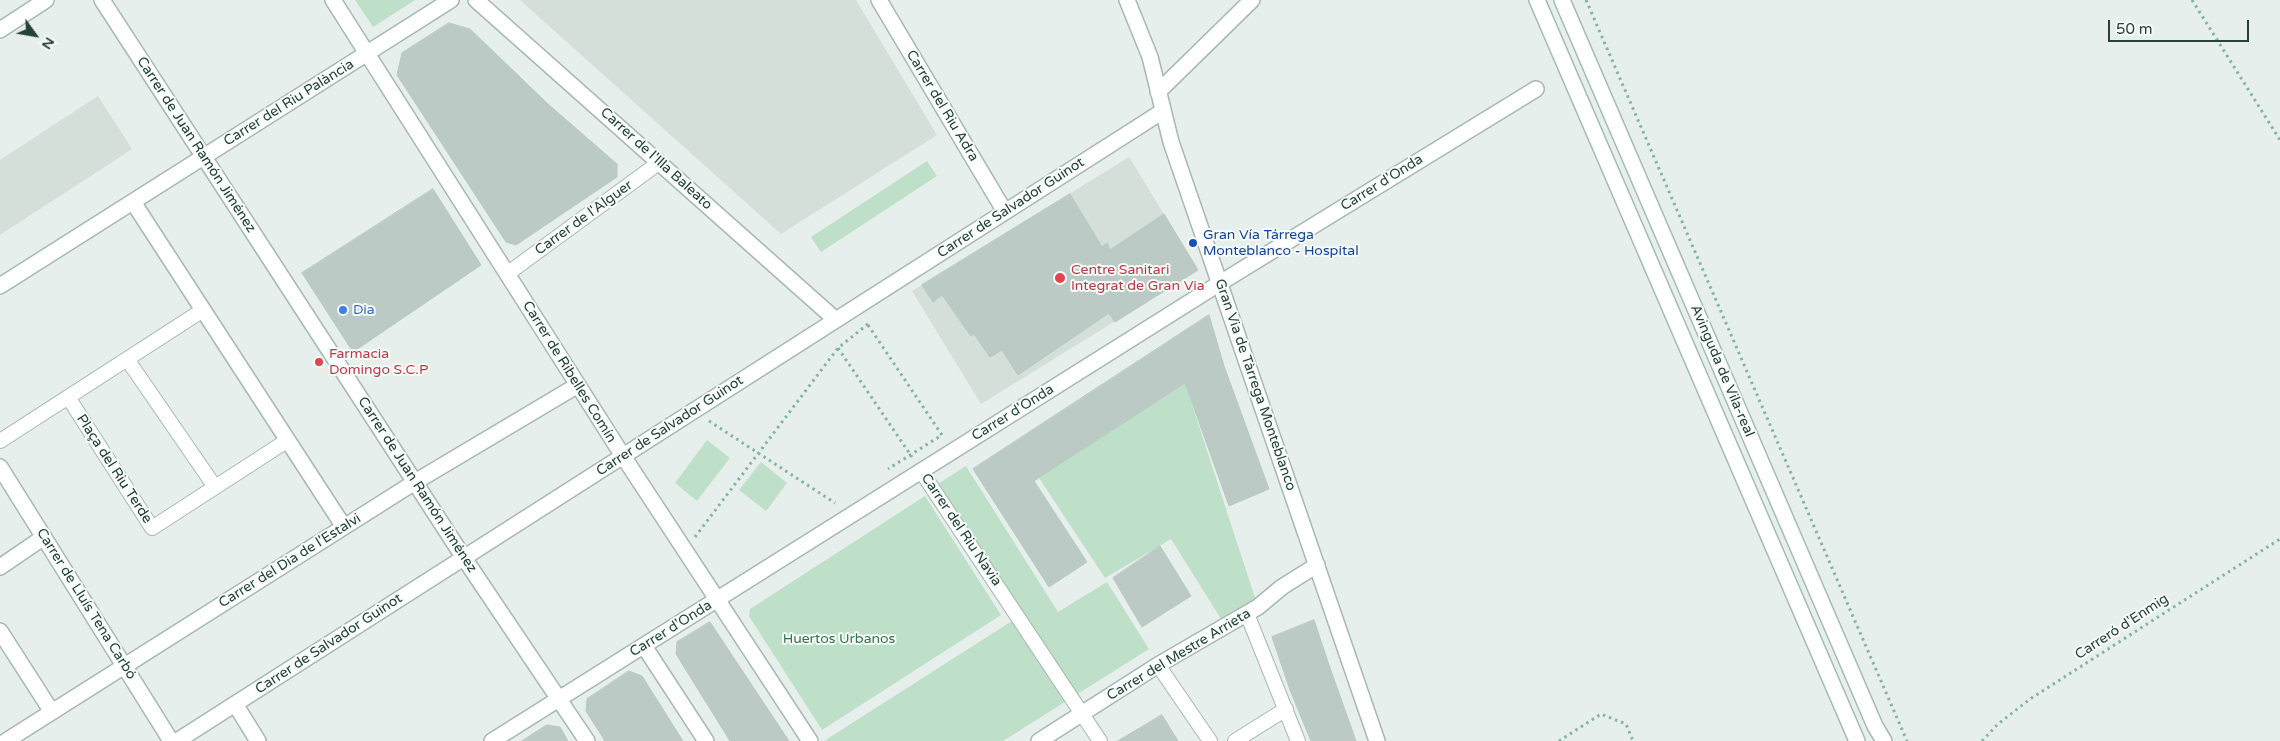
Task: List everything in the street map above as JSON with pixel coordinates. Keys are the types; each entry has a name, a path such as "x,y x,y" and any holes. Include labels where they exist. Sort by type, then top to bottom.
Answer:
{"street":[{"path":"0,30 46,0"},
{"name":"Carrer de Juan Ramón Jiménez","path":"102,0 464,558 587,741"},
{"name":"Carrer de Ribelles Comín","path":"333,0 623,456 810,741"},
{"name":"Carrer del Riu Palància","path":"0,286 451,0"},
{"name":"Carrer de l'Illa Baleato","path":"476,0 836,320"},
{"name":"Carrer del Riu Adra","path":"879,0 1005,212"},
{"name":"Gran Via de Tàrrega Monteblanco","path":"1126,0 1150,57 1163,112 1377,741"},
{"path":"1158,92 1252,0"},
{"name":"Avinguda de Vila-real","path":"1537,0 1857,741"},
{"name":"Avinguda de Vila-real","path":"1562,0 1871,718 1884,741"},
{"name":"Carrer d'Onda","path":"492,741 1220,283 1536,88"},
{"name":"Carrer de Salvador Guinot","path":"177,741 1163,112"},
{"name":"Carrer de l'Alguer","path":"507,274 660,162"},
{"path":"132,202 344,526"},
{"path":"0,441 203,310"},
{"path":"127,359 215,487"},
{"name":"Carrer del Dia de l'Estalvi","path":"6,741 344,526 578,386"},
{"name":"Plaça del Riu Terde","path":"68,397 152,528 288,440"},
{"name":"Carrer de Lluís Tena Carbó","path":"0,467 171,741"},
{"name":"Carrer del Riu Navia","path":"922,471 1100,741"},
{"path":"0,567 44,537"},
{"name":"Carrer del Mestre Arrieta","path":"1039,741 1158,666 1247,614 1317,565"},
{"path":"1247,614 1298,741"},
{"path":"0,631 52,712"},
{"path":"644,646 706,741"},
{"path":"1158,666 1210,741"},
{"path":"235,704 258,741"},
{"path":"1235,741 1286,709"}],"path":[{"path":"1586,0 1907,741"},
{"path":"2192,0 2280,140"},
{"path":"858,306 942,435 885,471"},
{"path":"688,531 693,539 838,348 868,324"},
{"name":"Carrer del Riu Navia","path":"838,348 922,471"},
{"path":"709,421 836,503"},
{"path":"830,507 844,498"},
{"name":"Carreró d'Enmig","path":"1982,741 1998,724 2030,699 2280,539"},
{"path":"1559,741 1601,714 1626,724 1633,741"}],"shaded area":[{"path":"520,0 856,0 937,135 781,234"},
{"path":"98,96 132,149 0,235 0,160"},
{"name":"Centre Sanitari Integrat de Gran Via","path":"1129,157 1198,270 981,404 912,291"}],"green space":[{"path":"355,0 415,0 373,27"},
{"path":"927,161 937,176 821,252 811,237"},
{"path":"1185,383 1258,607 1226,627 1171,539 1105,578 1039,478"},
{"path":"707,440 730,458 697,501 675,483"},
{"path":"761,462 787,483 766,511 739,490"},
{"path":"966,466 1058,612 1107,582 1149,649 1003,741 824,741 1012,621 930,489"},
{"name":"Huertos Urbanos","path":"925,496 1001,615 822,730 749,616 750,609"}],"building":[{"path":"449,23 470,29 548,104 617,164 617,177 516,245 506,242 397,75 402,53"},
{"path":"433,189 481,265 353,352 302,273"},
{"name":"Centre Sanitari Integrat de Gran Via","path":"1070,194 1102,247 1107,243 1110,250 1164,214 1198,270 1115,322 1109,313 1018,375 1002,350 990,357 974,334 971,336 942,295 933,302 922,285"},
{"path":"1209,315 1224,366 1269,489 1229,506 1185,383 1034,481 1087,562 1049,587 973,469"},
{"path":"1160,546 1191,596 1142,627 1113,578"},
{"path":"1314,620 1356,741 1311,741 1290,690 1272,637"},
{"path":"710,622 789,741 730,741 676,654 677,642"},
{"path":"629,671 642,676 683,741 605,741 586,711 587,699"},
{"path":"1162,715 1178,741 1118,741"},
{"path":"547,725 560,727 568,741 522,741"}],"place":[{"name":"Gran Vía Tárrega Monteblanco - Hospital","path":"1193,243"},
{"name":"Centre Sanitari Integrat de Gran Via","path":"1060,278"},
{"name":"Dia","path":"343,310"},
{"name":"Farmacia Domingo S.C.P","path":"319,362"}]}
